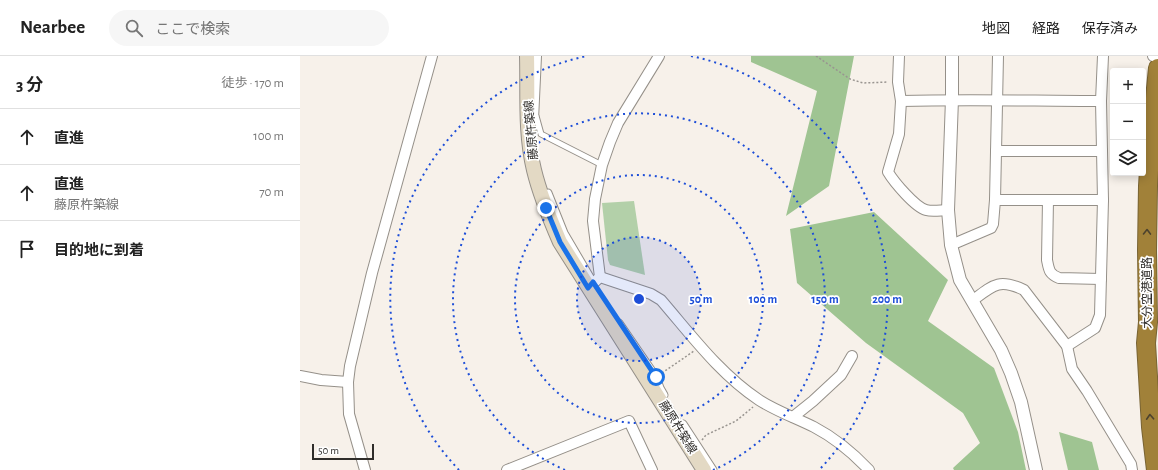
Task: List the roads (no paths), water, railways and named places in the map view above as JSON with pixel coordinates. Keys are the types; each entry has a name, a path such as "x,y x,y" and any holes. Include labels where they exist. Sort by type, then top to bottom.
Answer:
{"highway":[{"name":"大分空港道路","path":"1156,470 1151,427 1146,344 1148,322 1148,186 1158,68"}],"main road":[{"name":"藤原杵築線","path":"527,56 529,133 534,169 546,208 560,242 594,282 704,470"}],"street":[{"path":"365,470 349,414 348,382 350,366 372,273 432,56"},
{"path":"536,56 532,129 536,156 548,193 564,233 656,377 660,388 713,470"},
{"path":"594,282 593,222 595,199 602,166 618,122 659,56"},
{"path":"899,56 898,82 901,101 899,134 888,172 892,179 921,208 928,211 948,210"},
{"path":"952,56 948,210 951,244 960,280 1001,350 1011,373 1021,402 1036,470"},
{"path":"951,244 991,228 993,224 995,200 998,56"},
{"path":"1067,346 1095,328 1100,315 1103,200 1101,101 1103,56"},
{"path":"1153,56 1158,57"},
{"path":"901,101 1101,101"},
{"path":"996,151 1102,151"},
{"path":"995,200 1103,200"},
{"path":"1048,200 1048,269 1053,276 1059,278 1101,279"},
{"path":"594,282 651,294 661,300 700,347 738,384 760,400 814,427 839,442 869,470"},
{"path":"972,300 993,286 1002,284 1015,286 1024,290 1067,346 1072,369 1131,464 1132,470"},
{"path":"794,417 841,375 852,356"},
{"path":"300,376 321,380 348,382"},
{"path":"507,470 629,421 652,470"}],"lane":[{"path":"534,111 541,134 602,166"}]}
